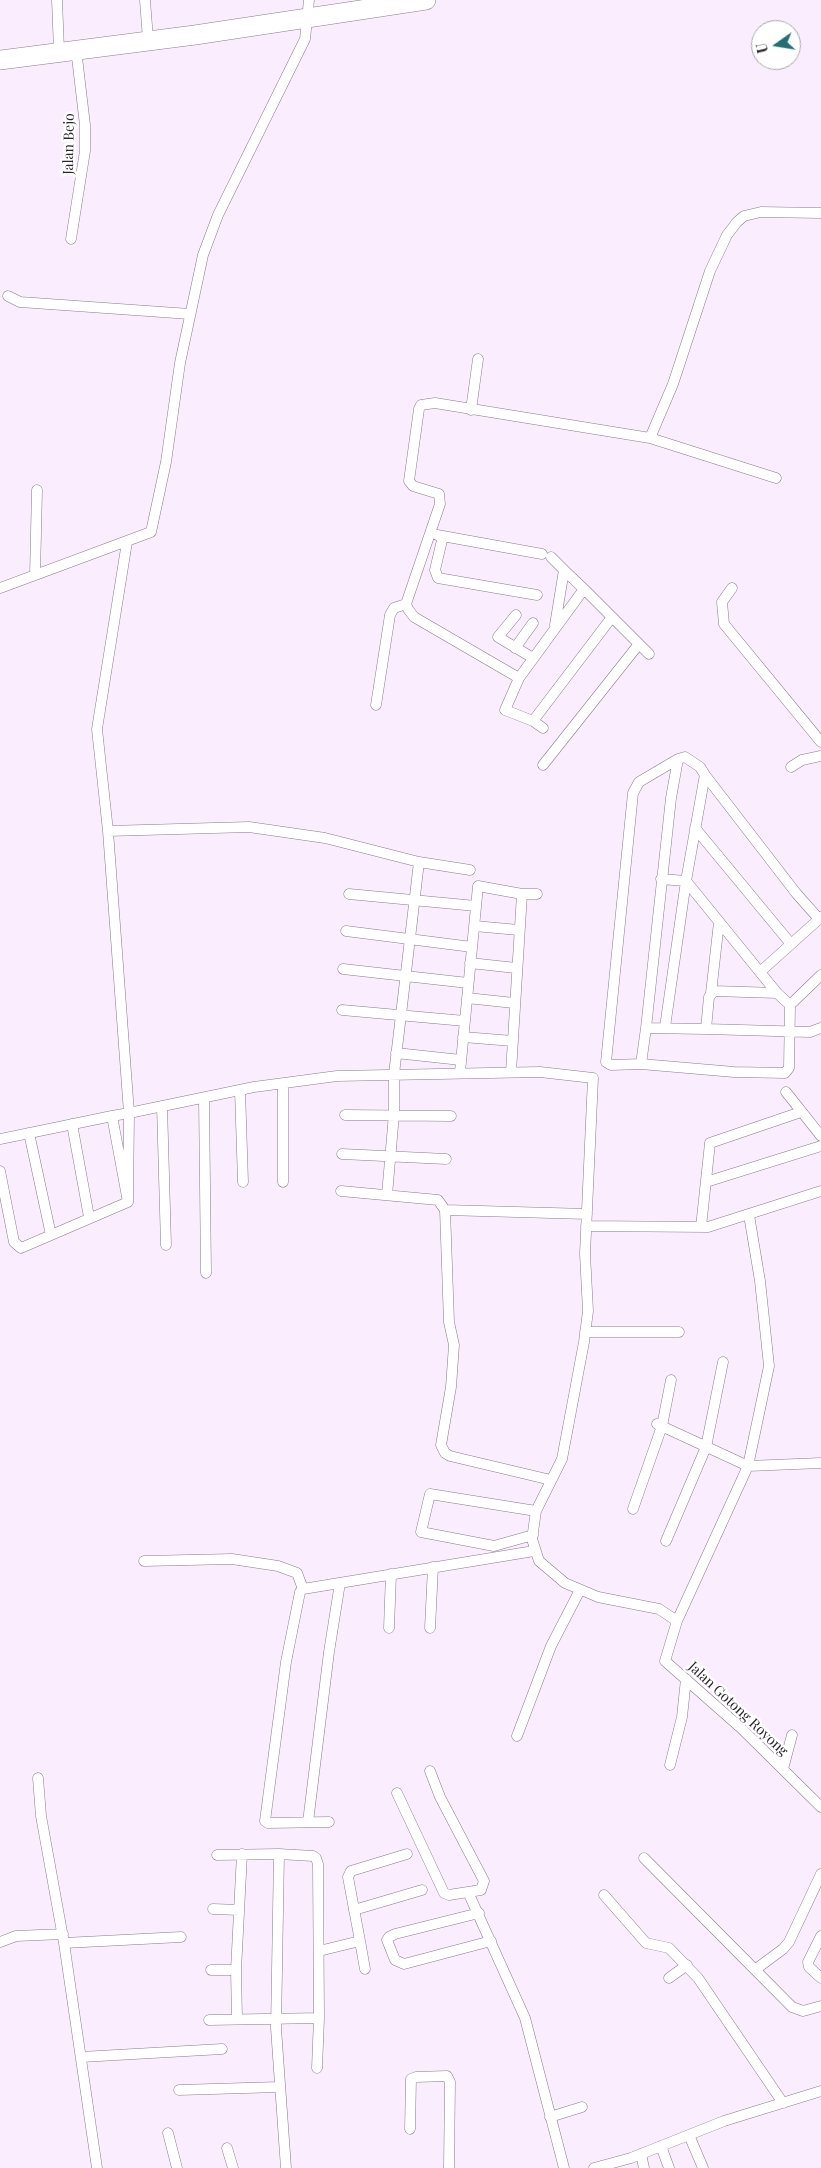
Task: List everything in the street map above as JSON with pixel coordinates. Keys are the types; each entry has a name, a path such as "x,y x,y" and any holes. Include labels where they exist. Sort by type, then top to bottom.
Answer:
{"highway":[{"path":"0,60 148,39 308,9 426,0"}],"street":[{"name":"Jalan Bejo","path":"57,0 85,125 85,151 71,239"},
{"path":"145,0 148,39"},
{"path":"0,588 151,532 154,526 190,314 211,233 302,46 307,32 308,9"},
{"path":"650,438 673,384 710,271 728,235 737,222 744,216 761,212 821,214"},
{"path":"8,296 20,302 190,314"},
{"path":"471,410 478,359"},
{"path":"406,604 440,504 439,494 413,486 408,476 419,409 421,405 428,402 623,432 650,438 776,478"},
{"path":"35,575 37,490"},
{"path":"430,534 547,555 649,654"},
{"path":"443,536 435,570 442,580 537,595"},
{"path":"127,542 97,729 108,831 129,1113 128,1202"},
{"path":"555,628 564,570"},
{"path":"732,588 722,602 724,624 821,742"},
{"path":"543,728 532,721 505,710 519,678 584,589"},
{"path":"406,604 414,617 519,678"},
{"path":"376,704 390,615 394,608 406,604"},
{"path":"516,615 498,637 533,658"},
{"path":"532,721 612,617"},
{"path":"515,648 533,623"},
{"path":"544,765 639,644"},
{"path":"791,767 802,760 821,756"},
{"path":"760,972 820,918 693,760 685,757 678,759 639,782 633,793 605,1060 611,1065 641,1064 785,1073 789,1068 790,1004 821,975"},
{"path":"641,1064 661,879 678,759"},
{"path":"665,1027 686,881 704,775"},
{"path":"108,831 249,827 325,838 419,862 470,870"},
{"path":"695,828 791,944"},
{"path":"387,1195 394,1114 396,1053 419,862"},
{"path":"661,879 686,881 777,993 790,1004"},
{"path":"460,1072 478,886 522,894 536,894"},
{"path":"349,894 415,902 476,906"},
{"path":"511,1072 522,894"},
{"path":"706,1029 708,997 711,993 719,922"},
{"path":"474,926 519,930"},
{"path":"346,931 472,947"},
{"path":"470,963 516,968"},
{"path":"343,969 468,983"},
{"path":"711,993 718,990 777,993"},
{"path":"467,998 514,1003"},
{"path":"342,1010 464,1021"},
{"path":"646,1028 790,1030 810,1032 821,1028"},
{"path":"463,1037 513,1041"},
{"path":"396,1053 461,1060"},
{"path":"0,1139 240,1090 336,1076 460,1072 540,1072 593,1078 586,1214 588,1311 564,1451 536,1511 533,1535 534,1551 536,1557 545,1568 565,1583 598,1597 659,1609 677,1621 748,1466 770,1359 749,1215"},
{"path":"283,1084 283,1182"},
{"path":"240,1090 243,1182"},
{"path":"786,1092 821,1136"},
{"path":"204,1098 206,1273"},
{"path":"162,1106 166,1244"},
{"path":"702,1227 709,1145 714,1140 801,1112"},
{"path":"345,1115 451,1116"},
{"path":"112,1116 128,1202"},
{"path":"72,1124 89,1217"},
{"path":"29,1133 51,1234"},
{"path":"706,1182 821,1146"},
{"path":"342,1154 446,1159"},
{"path":"0,1171 17,1247 21,1248 89,1217 128,1202"},
{"path":"586,1226 718,1226 821,1191"},
{"path":"341,1192 438,1200 445,1210 449,1322 454,1345 451,1387 441,1445 445,1453 450,1456 551,1480"},
{"path":"445,1210 586,1214"},
{"path":"585,1332 680,1332"},
{"path":"666,1541 706,1446 723,1362"},
{"path":"633,1509 660,1425 671,1380"},
{"path":"660,1425 748,1466 821,1463"},
{"path":"533,1535 494,1546 421,1532 430,1494 536,1511"},
{"path":"329,1822 268,1823 264,1819 286,1662 298,1595 303,1589 534,1551"},
{"path":"144,1561 232,1559 278,1566 297,1574 303,1589"},
{"path":"430,1628 433,1568"},
{"path":"389,1628 391,1574"},
{"path":"308,1822 340,1583"},
{"path":"517,1736 551,1646 580,1590"},
{"name":"Jalan Gotong Royong","path":"677,1621 665,1661 783,1769 821,1807"},
{"path":"670,1765 682,1716 686,1680"},
{"path":"783,1769 792,1735"},
{"path":"397,1793 444,1893 450,1895 481,1890 484,1881 440,1797 430,1771"},
{"path":"38,1778 41,1816 64,1939 97,2168"},
{"path":"237,2019 236,1970 242,1854"},
{"path":"279,1854 276,2020 279,2087 286,2168"},
{"path":"217,1855 279,1854 313,1856 318,1861 319,2018 317,2068"},
{"path":"365,1968 348,1877 351,1871 408,1854"},
{"path":"644,1858 792,2007 802,2011 821,2006"},
{"path":"756,1969 783,1949 789,1942 821,1874"},
{"path":"354,1910 422,1890"},
{"path":"468,1892 525,2018 564,2168"},
{"path":"604,1895 646,1943 669,1948 687,1965 721,2010 782,2103"},
{"path":"213,1909 239,1910"},
{"path":"479,1913 388,1936 387,1940 395,1960 404,1964 491,1941"},
{"path":"0,1942 16,1936 64,1939 181,1937"},
{"path":"821,1936 808,1962 809,1967 821,1978"},
{"path":"318,1951 360,1942"},
{"path":"669,1978 687,1965"},
{"path":"212,1970 236,1970"},
{"path":"208,2020 319,2018"},
{"path":"81,2058 222,2049"},
{"path":"410,2129 412,2079 416,2077 447,2076 450,2082 449,2168"},
{"path":"179,2090 279,2087"},
{"path":"594,2168 641,2154 689,2135 821,2091"},
{"path":"550,2118 582,2107"},
{"path":"168,2133 177,2168"},
{"path":"689,2135 704,2168"},
{"path":"661,2146 669,2168"},
{"path":"227,2148 233,2168"},
{"path":"641,2154 644,2168"}]}
